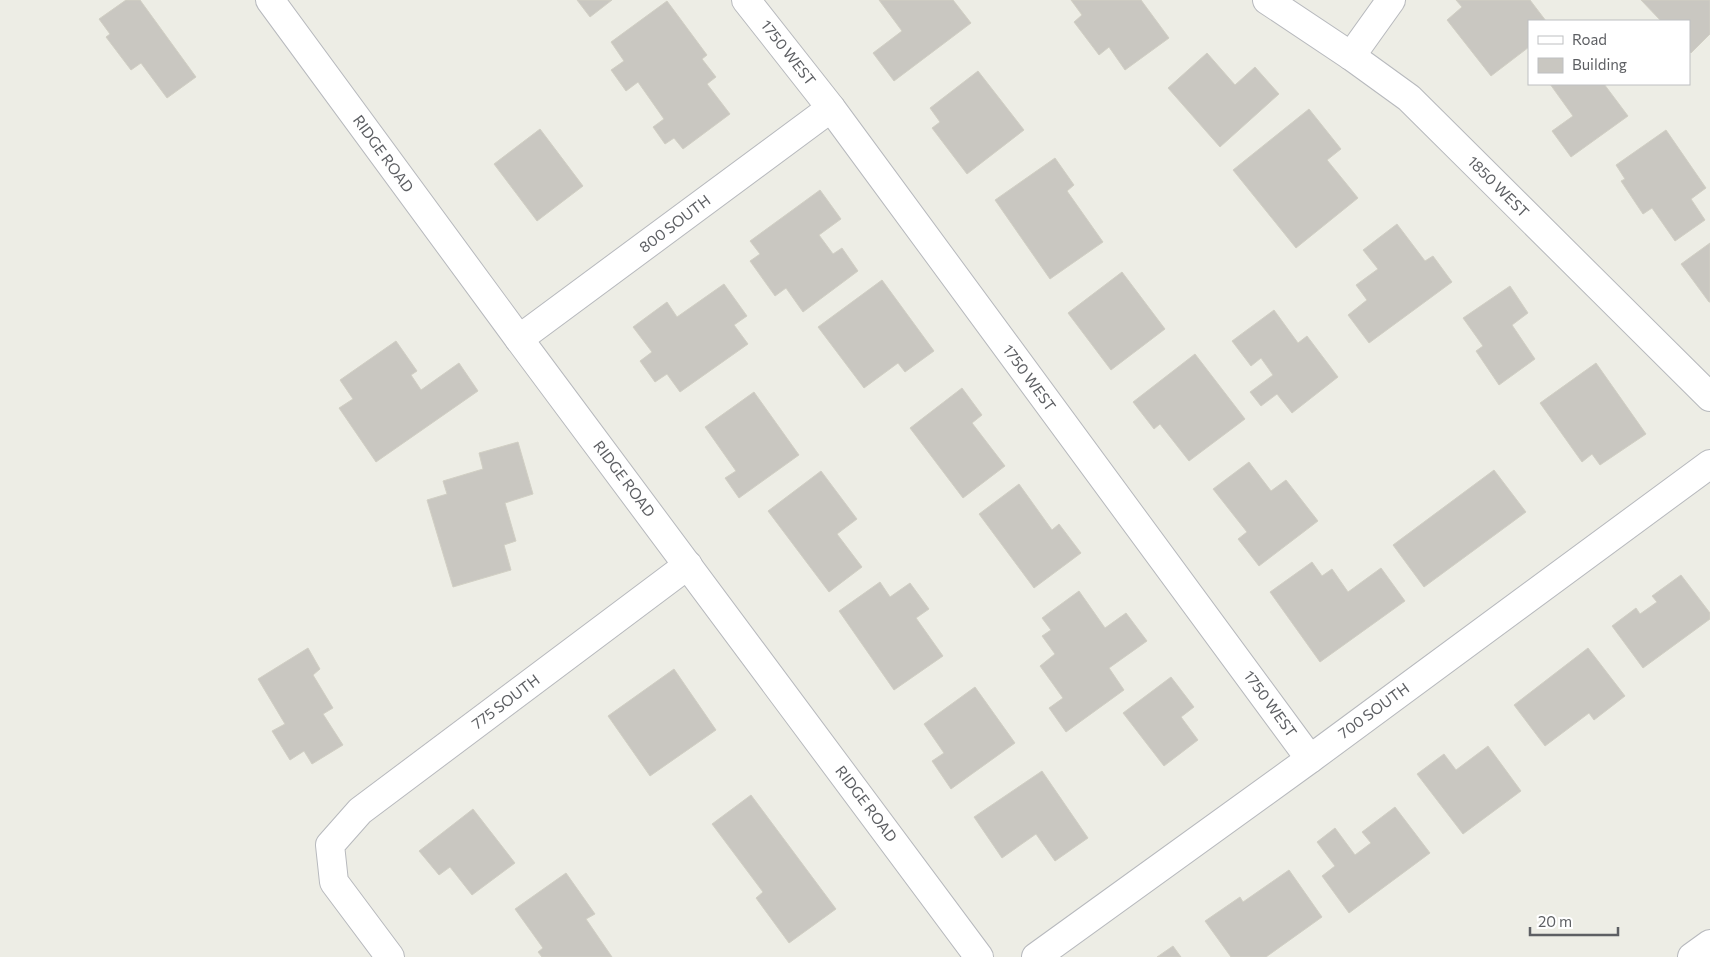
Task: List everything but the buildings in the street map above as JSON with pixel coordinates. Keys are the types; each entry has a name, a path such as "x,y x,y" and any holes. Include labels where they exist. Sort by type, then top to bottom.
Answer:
{"street":[{"name":"RIDGE ROAD","path":"270,0 519,339 979,957"},
{"name":"1750 WEST","path":"746,0 831,108 1310,759"},
{"name":"1850 WEST","path":"1267,0 1351,56 1409,98 1710,397"},
{"path":"1351,56 1391,0"},
{"name":"800 SOUTH","path":"519,339 831,108"},
{"name":"700 SOUTH","path":"1036,957 1310,759 1710,464"},
{"name":"775 SOUTH","path":"390,957 334,882 330,845 360,812 688,565"},
{"path":"1692,957 1710,944"}]}
